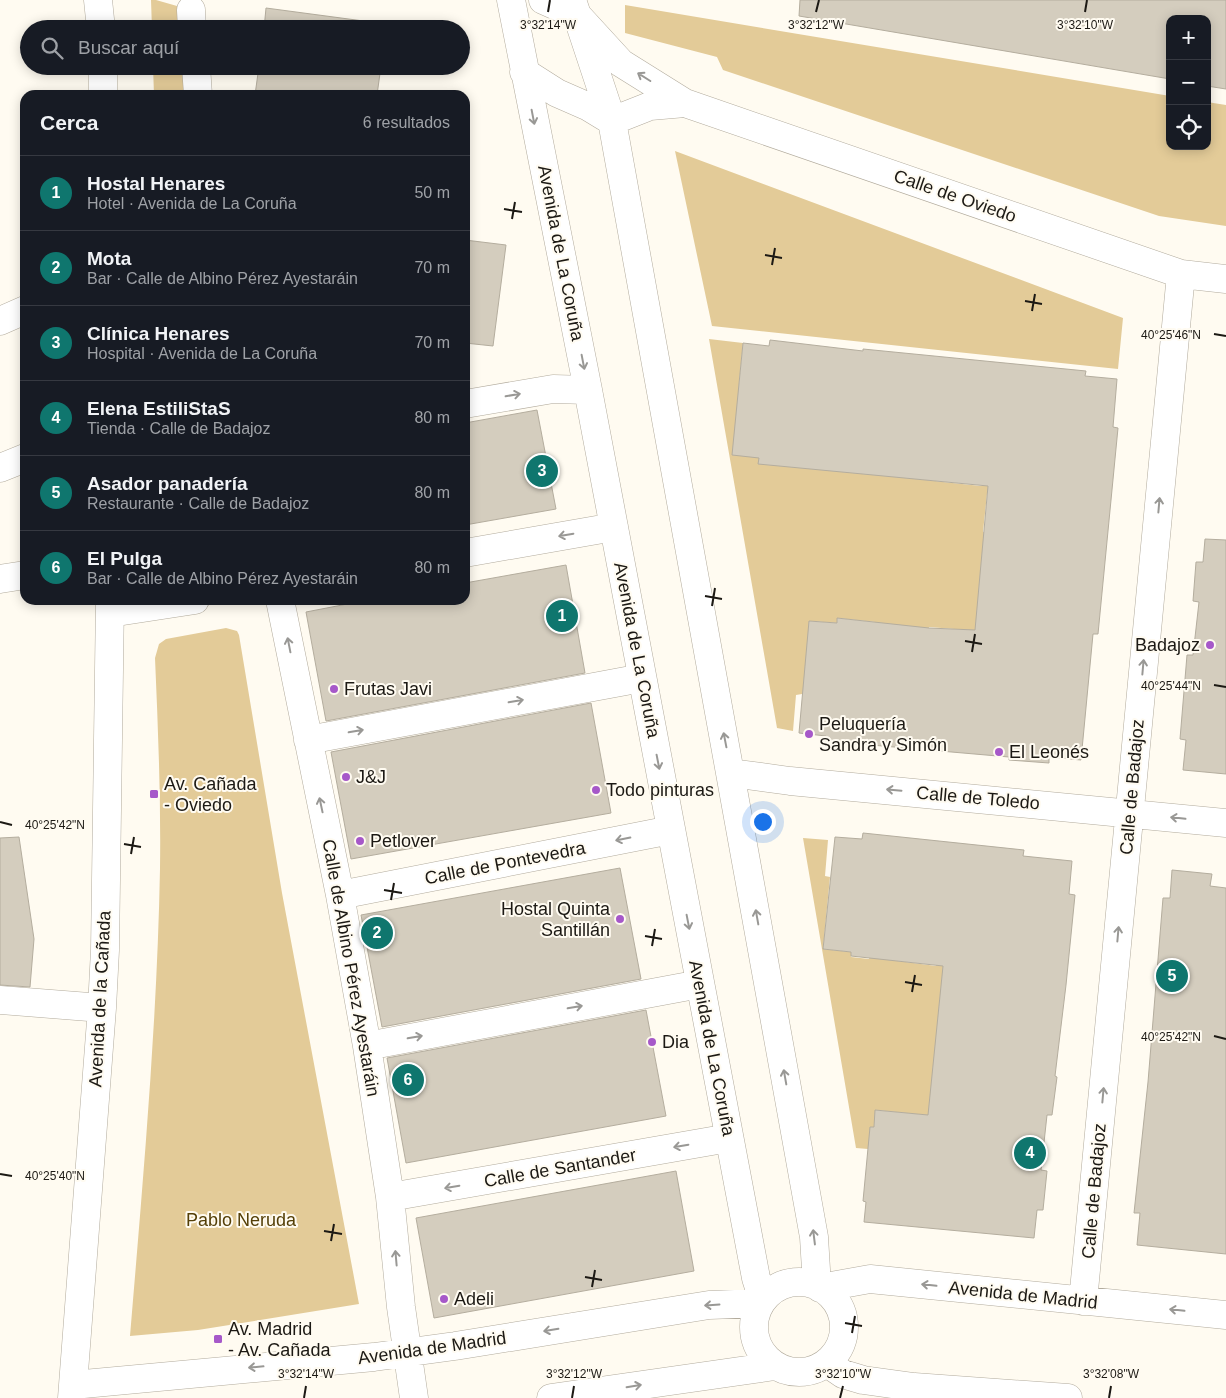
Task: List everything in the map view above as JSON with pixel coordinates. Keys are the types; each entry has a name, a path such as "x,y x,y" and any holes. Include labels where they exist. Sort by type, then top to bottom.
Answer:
{"street":[{"path":"98,0 100,20"},
{"name":"Avenida de La Coruña","path":"511,0 588,390 729,1138 762,1302"},
{"name":"Calle de Oviedo","path":"543,0 574,7 621,63 685,103 1181,274 1226,279"},
{"path":"574,7 612,122 814,1237 819,1287"},
{"path":"524,72 557,93 589,107 612,122"},
{"path":"103,75 104,90"},
{"path":"197,75 198,90"},
{"name":"Calle de Oviedo","path":"612,122 650,106 685,103"},
{"name":"Calle de Badajoz","path":"1083,1301 1181,274"},
{"path":"0,321 20,312"},
{"path":"470,403 553,389 588,390"},
{"path":"0,468 20,460"},
{"path":"470,552 614,527"},
{"path":"0,580 20,576"},
{"path":"110,607 134,605"},
{"name":"Calle de Albino Pérez Ayestaráin","path":"281,605 340,895 367,1046 390,1198 401,1307 414,1398"},
{"name":"Avenida de la Cañada","path":"73,1391 105,950 110,607"},
{"path":"308,740 642,678"},
{"name":"Calle de Toledo","path":"731,773 790,781 1226,823"},
{"name":"Calle de Pontevedra","path":"340,895 671,830"},
{"path":"367,1046 700,984"},
{"path":"0,1000 102,1008"},
{"name":"Calle de Santander","path":"390,1198 729,1138"},
{"name":"Avenida de Madrid","path":"819,1287 870,1279 1226,1314"},
{"path":"804,1282 819,1287 834,1298 843,1314 844,1332 838,1350 827,1363 814,1370 790,1372 775,1366 762,1353 754,1336 755,1318 762,1302 775,1289 792,1283 804,1282"},
{"name":"Avenida de Madrid","path":"73,1391 374,1357 455,1346 709,1305 762,1302"},
{"path":"827,1363 843,1374 915,1393 1068,1398"},
{"path":"551,1398 697,1387 775,1366"}],"green space":[{"path":"151,0 191,10 194,20 152,20"},
{"path":"625,5 1166,95 1166,150 1211,150 1211,103 1226,105 1226,226 1159,216 723,70 717,57 625,33"},
{"path":"153,75 200,75 201,90 154,90"},
{"path":"675,151 1123,318 1118,369 712,326"},
{"path":"709,339 743,343 739,384 759,458 981,486 995,480 987,494 983,532 990,533 980,637 967,630 929,627 928,632 875,627 875,622 837,618 837,623 810,621 806,660 814,694 796,695 793,731 777,728"},
{"name":"Pablo Neruda","path":"226,628 237,631 239,635 282,893 359,1304 198,1330 130,1336 149,1102 156,986 160,816 155,658 159,644 166,639"},
{"path":"803,838 828,840 825,876 830,877 823,949 851,952 851,957 869,959 870,953 898,961 936,966 937,960 949,961 934,1116 876,1110 868,1149 856,1148"}],"building":[{"path":"800,0 1226,0 1226,89 1211,87 1211,15 1166,15 1166,78 799,16"},
{"path":"266,8 356,20 265,20"},
{"path":"258,75 380,75 378,90 256,90"},
{"path":"470,241 506,245 493,346 470,344"},
{"path":"770,340 863,351 863,349 1086,371 1085,376 1117,379 1113,427 1118,428 1098,634 1093,634 1081,760 1049,757 1049,763 1009,760 1009,757 825,741 826,736 799,733 809,621 837,623 837,618 929,628 975,630 988,486 758,464 759,458 732,455 743,343 769,346"},
{"path":"537,410 556,509 470,524 470,422"},
{"path":"1205,539 1226,540 1226,774 1183,770 1186,740 1180,739 1187,655 1193,655 1199,602 1193,601 1196,562 1203,562"},
{"path":"566,565 585,673 326,721 306,612 342,605 470,605 470,582"},
{"path":"591,703 611,813 351,859 331,752"},
{"path":"863,833 1024,850 1023,856 1072,861 1069,894 1075,895 1055,1076 1057,1077 1052,1115 1047,1115 1041,1170 1047,1171 1043,1210 1037,1210 1034,1238 864,1222 866,1202 863,1201 870,1127 874,1127 875,1110 928,1115 943,966 851,956 851,952 823,949 835,837 862,839"},
{"path":"19,837 34,939 30,987 0,985 0,838"},
{"path":"620,868 641,979 382,1027 361,915"},
{"path":"1172,870 1212,874 1210,886 1226,888 1226,1254 1137,1245 1140,1213 1134,1213 1148,1082 1163,898 1170,898"},
{"path":"646,1010 666,1116 406,1163 387,1058"},
{"path":"676,1171 694,1271 434,1318 416,1218"}],"place":[{"name":"Clínica Henares","path":"542,471"},
{"name":"Hostal Henares","path":"562,616"},
{"name":"Badajoz","path":"1210,645"},
{"name":"Frutas Javi","path":"334,689"},
{"name":"Peluquería Sandra y Simón","path":"809,734"},
{"name":"El Leonés","path":"999,752"},
{"name":"J&J","path":"346,777"},
{"name":"Todo pinturas","path":"596,790"},
{"name":"Av. Cañada - Oviedo","path":"154,794"},
{"name":"Petlover","path":"360,841"},
{"name":"Hostal Quinta Santillán","path":"620,919"},
{"name":"Mota","path":"377,933"},
{"name":"Asador panadería","path":"1172,976"},
{"name":"Dia","path":"652,1042"},
{"name":"El Pulga","path":"408,1080"},
{"name":"Elena EstiliStaS","path":"1030,1153"},
{"name":"Adeli","path":"444,1299"},
{"name":"Av. Madrid - Av. Cañada","path":"218,1339"}]}
